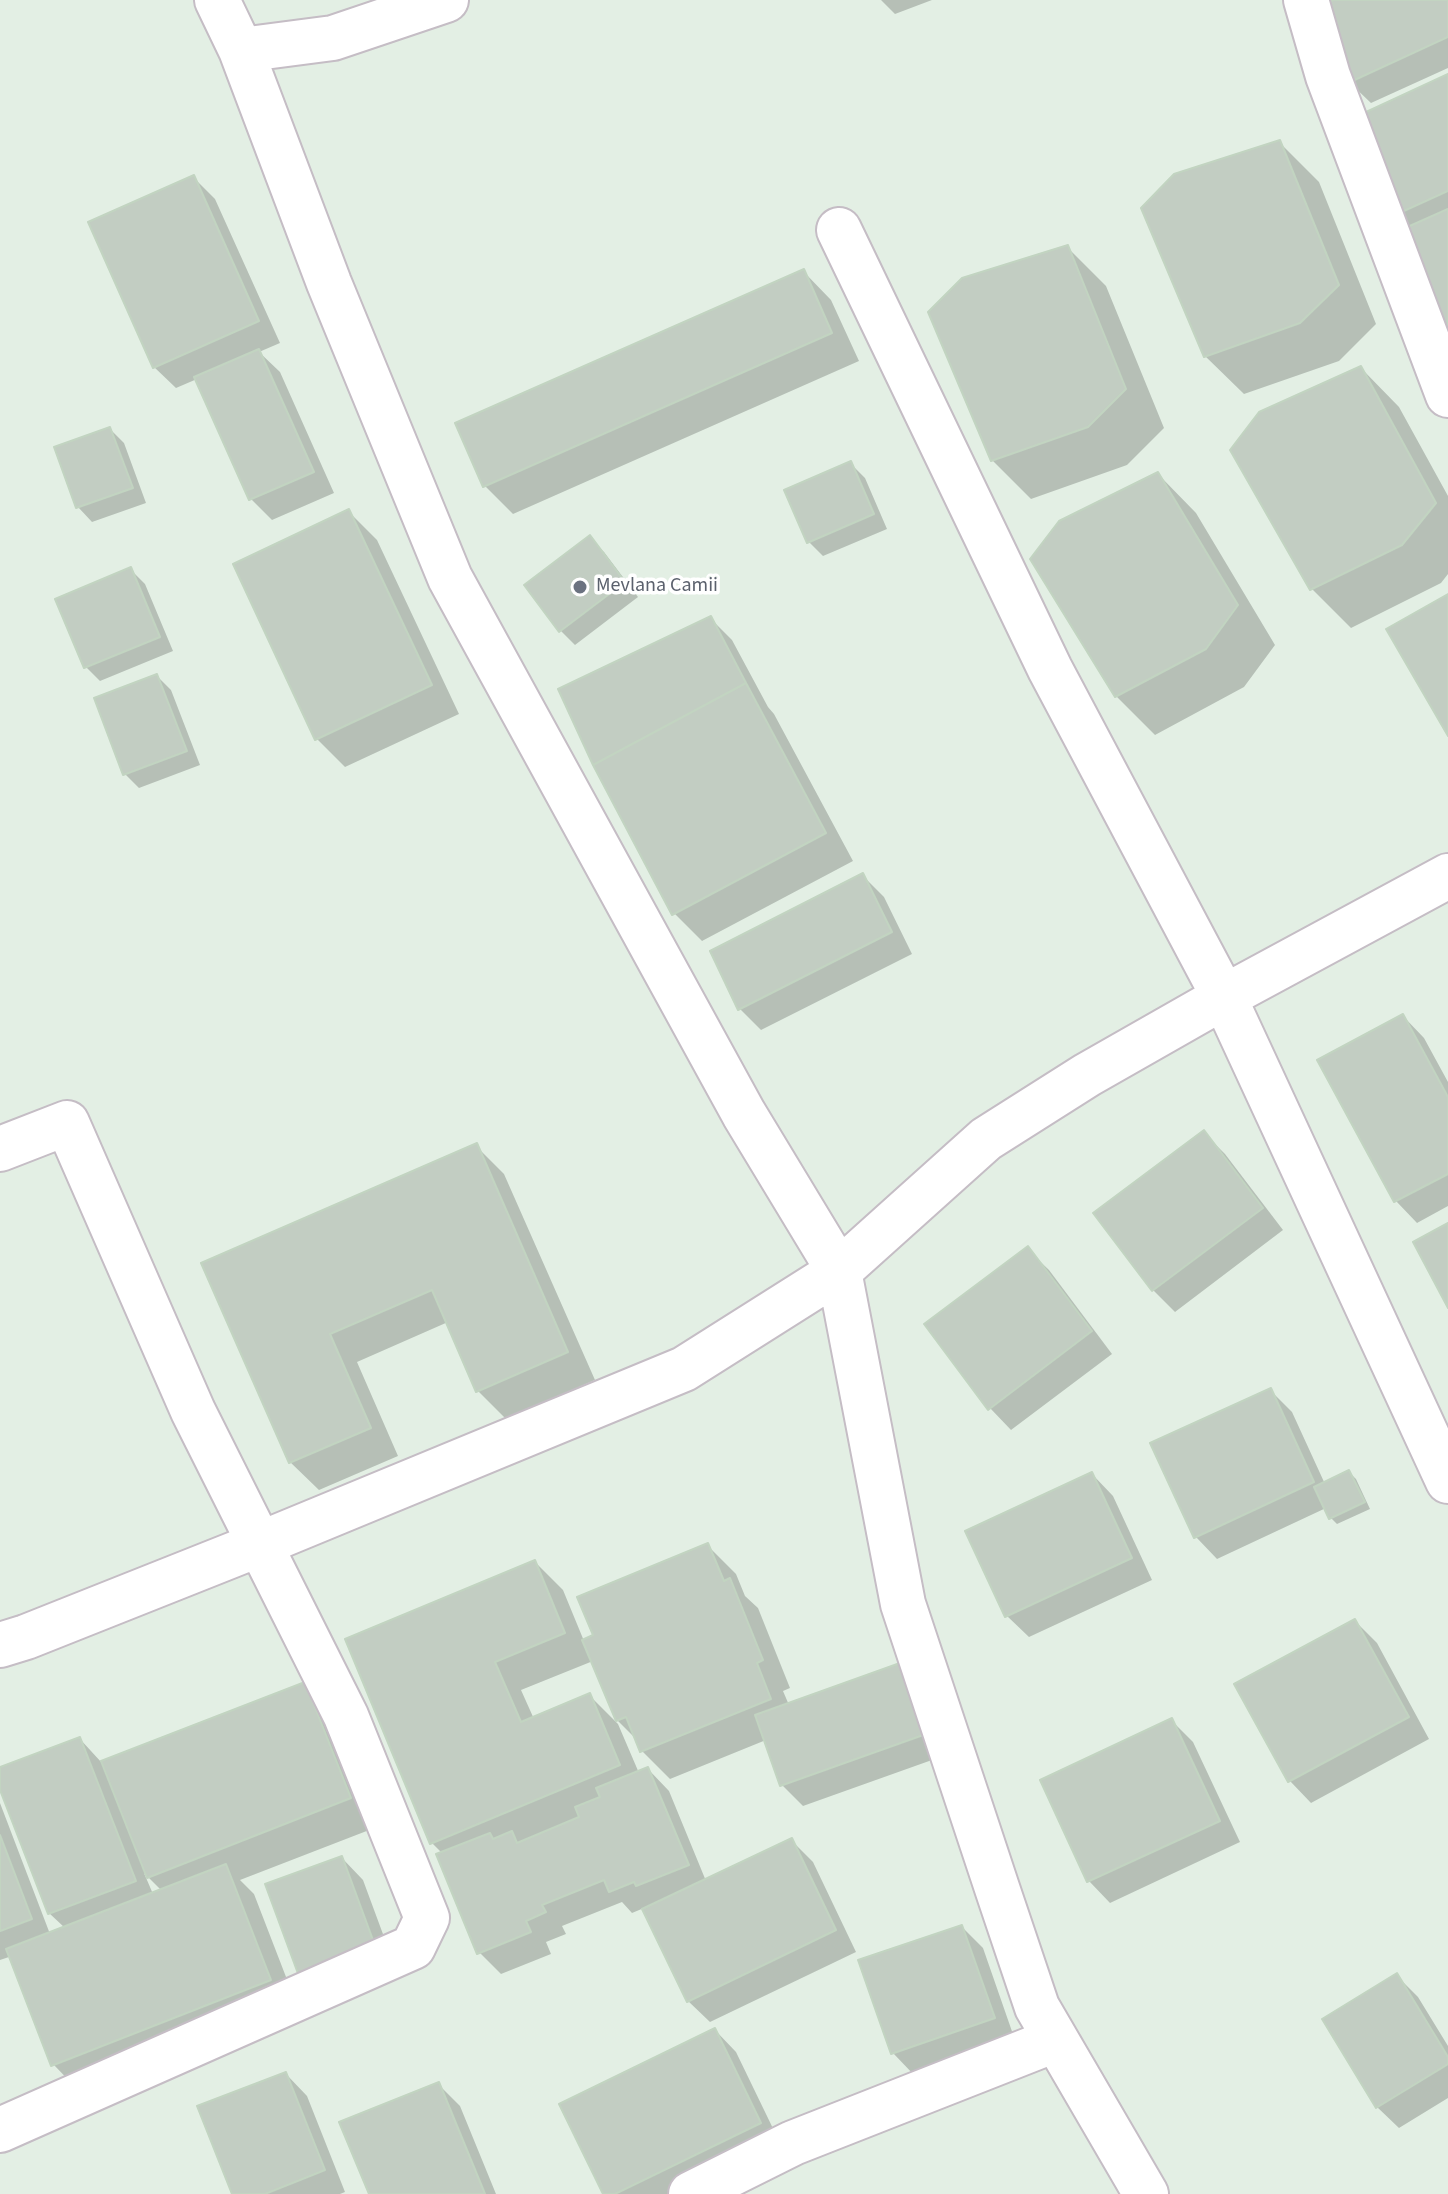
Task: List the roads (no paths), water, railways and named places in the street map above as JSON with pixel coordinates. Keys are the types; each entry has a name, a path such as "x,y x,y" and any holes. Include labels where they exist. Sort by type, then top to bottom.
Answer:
{"street":[{"path":"217,0 241,50 329,283 450,578 744,1114 839,1271 903,1604 1037,2007 1146,2194"},
{"path":"241,50 333,38 446,0"},
{"path":"1306,0 1328,76 1448,395"},
{"path":"839,230 1050,669 1224,997 1448,1481"},
{"path":"0,1645 260,1544 684,1369 839,1271 986,1139 1087,1075 1224,997 1448,876"},
{"path":"0,1149 67,1123 193,1411 346,1716 427,1918 413,1947 0,2130"},
{"path":"691,2194 793,2143 1055,2040"}],"place":[{"name":"Mevlana Camii","path":"580,587"}]}
